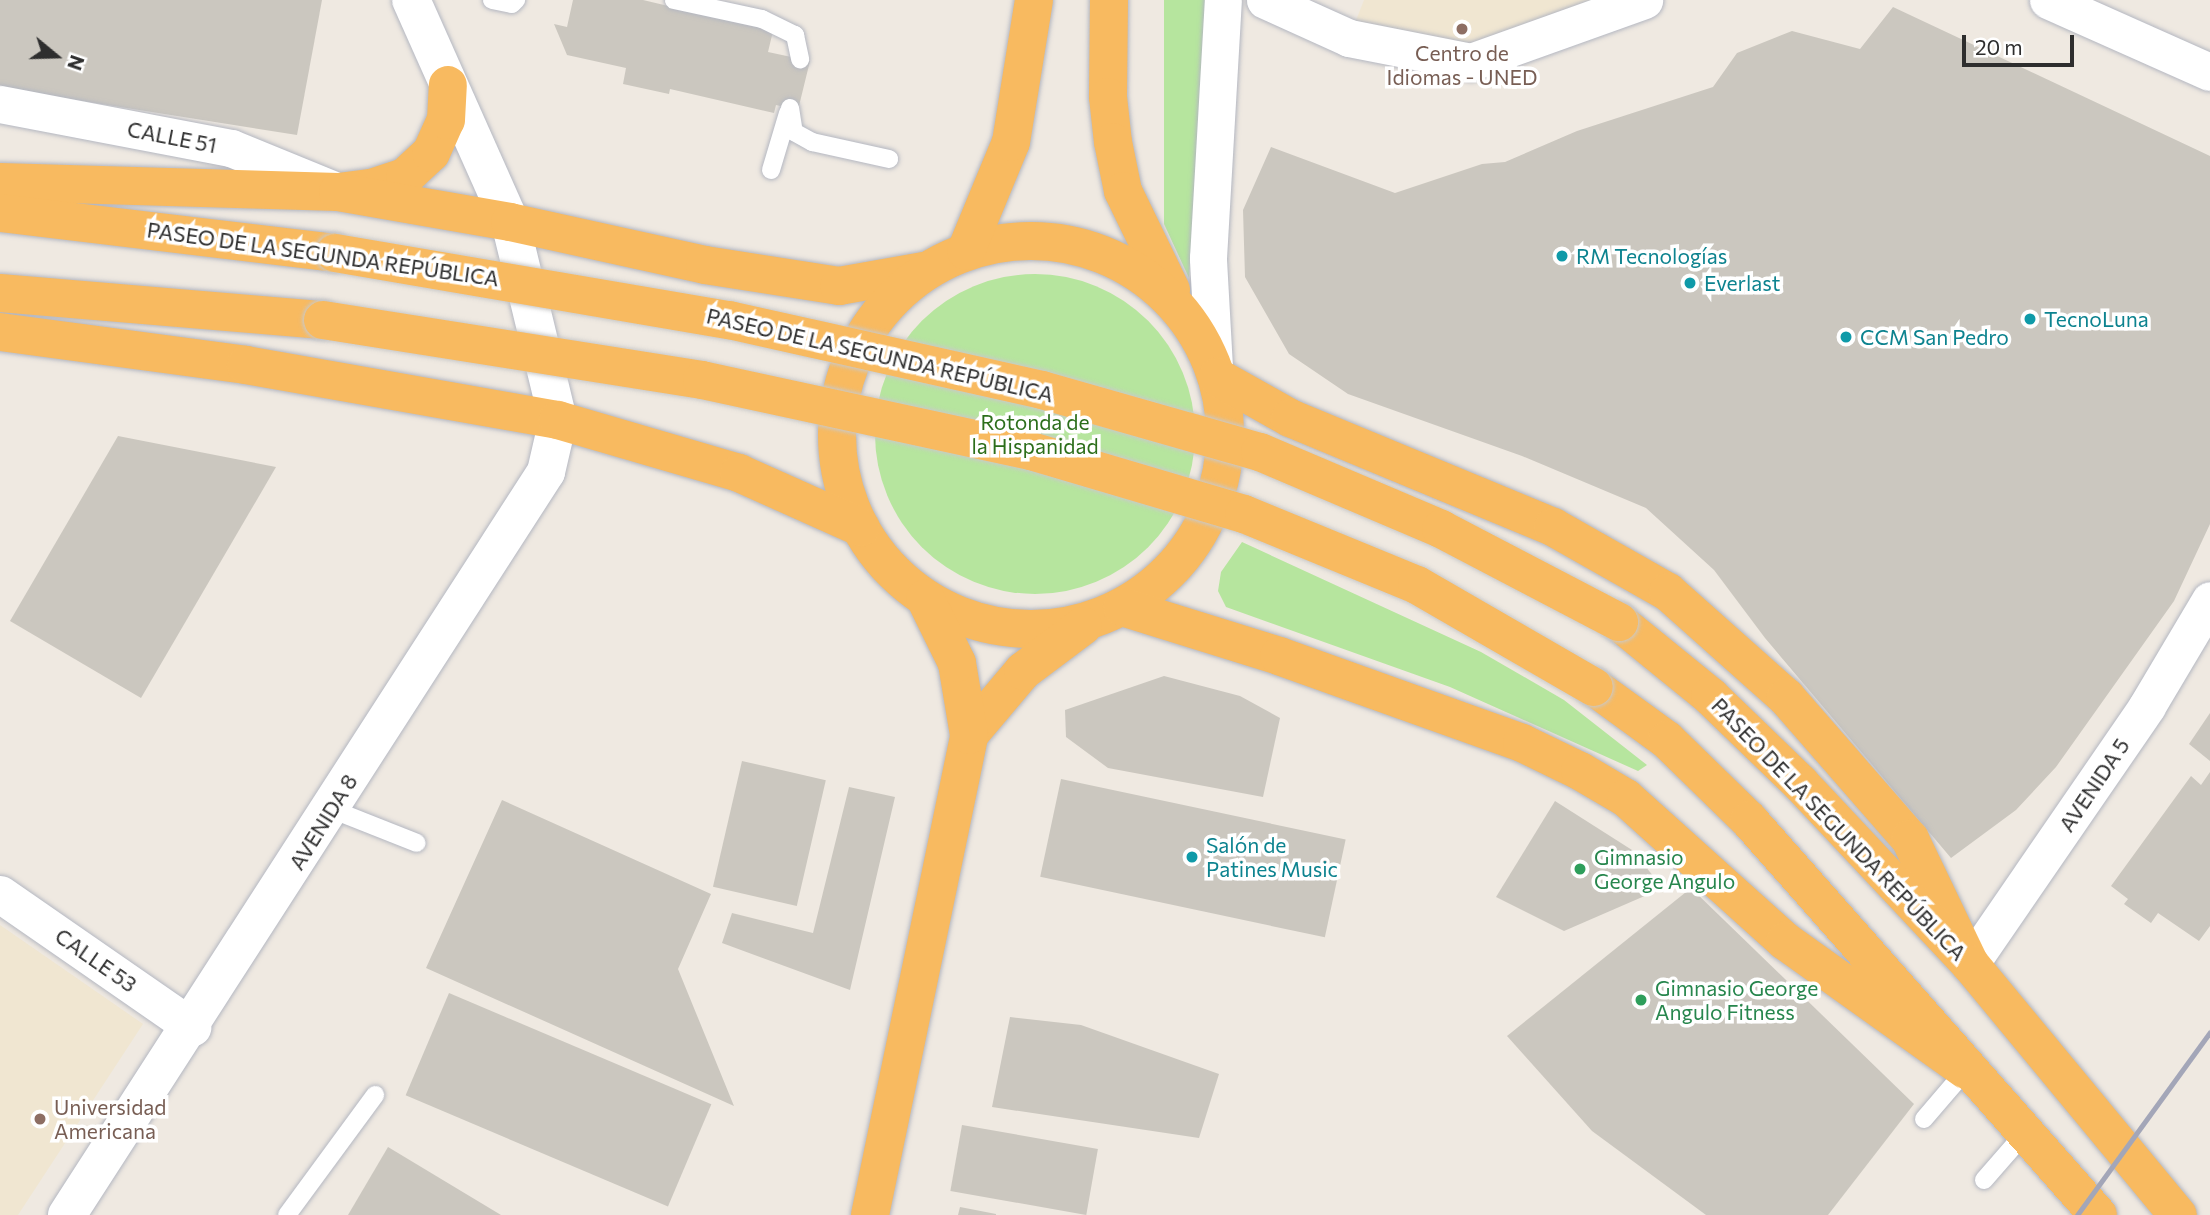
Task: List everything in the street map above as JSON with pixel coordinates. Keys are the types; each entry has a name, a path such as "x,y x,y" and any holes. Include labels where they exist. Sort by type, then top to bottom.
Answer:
{"highway":[{"path":"967,251 1011,142 1034,0"},
{"path":"969,735 1023,671 1166,576 1198,533 1219,484 1226,430 1215,372 1142,238 1124,191 1108,97 1109,0"},
{"path":"338,192 371,188 405,177 431,153 446,120 448,85"},
{"path":"0,182 338,192 510,222 705,265 839,285 929,270"},
{"name":"PASEO DE LA SEGUNDA REPÚBLICA","path":"0,213 335,253 729,320 1042,390 1247,449 1441,529 1619,622 1710,696 1801,784 1970,964 2178,1215"},
{"path":"1182,310 1138,271 1083,247 1025,239 967,251 929,270 896,295 870,328 850,365 840,405 838,447 844,488 860,527 899,578 925,598 963,618 1004,628 1047,629 1106,614 1291,661 1522,743 1580,771 1626,798 1785,941 1966,1070"},
{"path":"0,293 323,320 702,380 1031,451 1244,514 1405,580 1594,687 1667,740 1749,820 1828,904 1966,1070 2093,1210"},
{"path":"0,332 246,365 558,420 739,473 860,527"},
{"path":"1215,372 1290,418 1553,527 1668,592 1786,697 1910,839 1970,964"},
{"path":"870,1215 969,735 957,663 925,598"},
{"path":"2138,1165 2186,1195 2207,1215"}],"street":[{"path":"411,0 510,222 558,420"},
{"path":"1215,372 1208,258 1223,0"},
{"path":"1265,0 1349,38 1471,62 1644,0"},
{"path":"2048,0 2210,72"},
{"name":"CALLE 51","path":"0,104 231,148 338,192"},
{"name":"AVENIDA 8","path":"67,1215 192,1027 546,472 558,420"},
{"name":"AVENIDA 5","path":"1970,964 2147,706 2210,600"},
{"name":"CALLE 53","path":"0,894 192,1027"}],"lane":[{"path":"492,0 512,4 516,0"},
{"path":"674,0 762,19 795,35 800,59"},
{"path":"771,170 790,108 794,132 812,142 889,159"},
{"path":"331,809 417,843"},
{"path":"1924,1119 1966,1070"},
{"path":"287,1215 375,1095"},
{"path":"1984,1180 2025,1133"}],"shaded area":[{"name":"Centro de Idiomas - UNED","path":"1364,0 1644,0 1471,62 1349,38"},
{"name":"Universidad Americana","path":"0,925 143,1024 18,1215 0,1215"}],"green space":[{"path":"1164,0 1208,0 1189,278 1164,224"},
{"name":"Rotonda de la Hispanidad","path":"1035,274 1066,277 1096,286 1137,310 1159,332 1183,373 1192,403 1195,434 1192,465 1183,495 1159,536 1137,558 1096,582 1066,591 1035,594 1004,591 974,582 933,558 911,536 887,495 878,465 875,434 878,403 887,373 911,332 933,310 974,286 1004,277"},
{"path":"1242,542 1481,652 1564,700 1647,765 1638,771 1450,687 1226,607 1218,591 1221,572"}],"building":[{"path":"0,0 322,0 297,135 0,88"},
{"path":"573,0 643,0 773,31 768,52 810,61 798,110 776,105 774,113 670,89 669,94 623,84 626,68 567,55 554,24 567,27"},
{"path":"1893,7 2210,156 2210,524 2174,601 2056,767 2016,810 1951,858 1765,638 1714,570 1646,508 1522,456 1348,394 1289,354 1245,277 1243,210 1271,147 1395,193 1482,164 1505,162 1577,131 1713,87 1737,53 1792,31 1860,49"},
{"path":"118,436 276,467 141,698 10,621"},
{"path":"1164,676 1240,696 1280,718 1263,797 1108,768 1066,737 1065,710"},
{"path":"2210,713 2210,761 2189,744"},
{"path":"742,761 826,780 797,906 713,887"},
{"path":"2210,772 2210,926 2199,941 2158,913 2151,923 2124,904 2128,899 2111,886 2191,776 2201,785"},
{"name":"Salón de Patines Music","path":"1061,779 1346,840 1325,937 1040,877"},
{"path":"849,787 895,797 850,990 722,943 732,913 813,933"},
{"path":"502,800 711,894 678,969 734,1106 426,968"},
{"name":"Gimnasio George Angulo","path":"1555,801 1632,850 1663,888 1564,931 1496,897"},
{"path":"1691,888 1914,1104 1828,1215 1706,1215 1592,1131 1507,1036"},
{"path":"449,993 711,1104 668,1207 406,1095"},
{"path":"1010,1017 1081,1025 1219,1074 1199,1138 992,1107"},
{"path":"962,1125 1098,1149 1086,1215 950,1191"},
{"path":"388,1147 501,1215 348,1215"},
{"path":"960,1207 996,1214 996,1215 958,1215"}],"railway":[{"path":"2077,1215 2210,1032"}],"place":[{"name":"Centro de Idiomas - UNED","path":"1462,29"},
{"name":"RM Tecnologías","path":"1562,256"},
{"name":"Everlast","path":"1690,283"},
{"name":"TecnoLuna","path":"2030,319"},
{"name":"CCM San Pedro","path":"1846,337"},
{"name":"Salón de Patines Music","path":"1192,857"},
{"name":"Gimnasio George Angulo","path":"1580,869"},
{"name":"Gimnasio George Angulo Fitness","path":"1641,1000"},
{"name":"Universidad Americana","path":"40,1119"}]}
